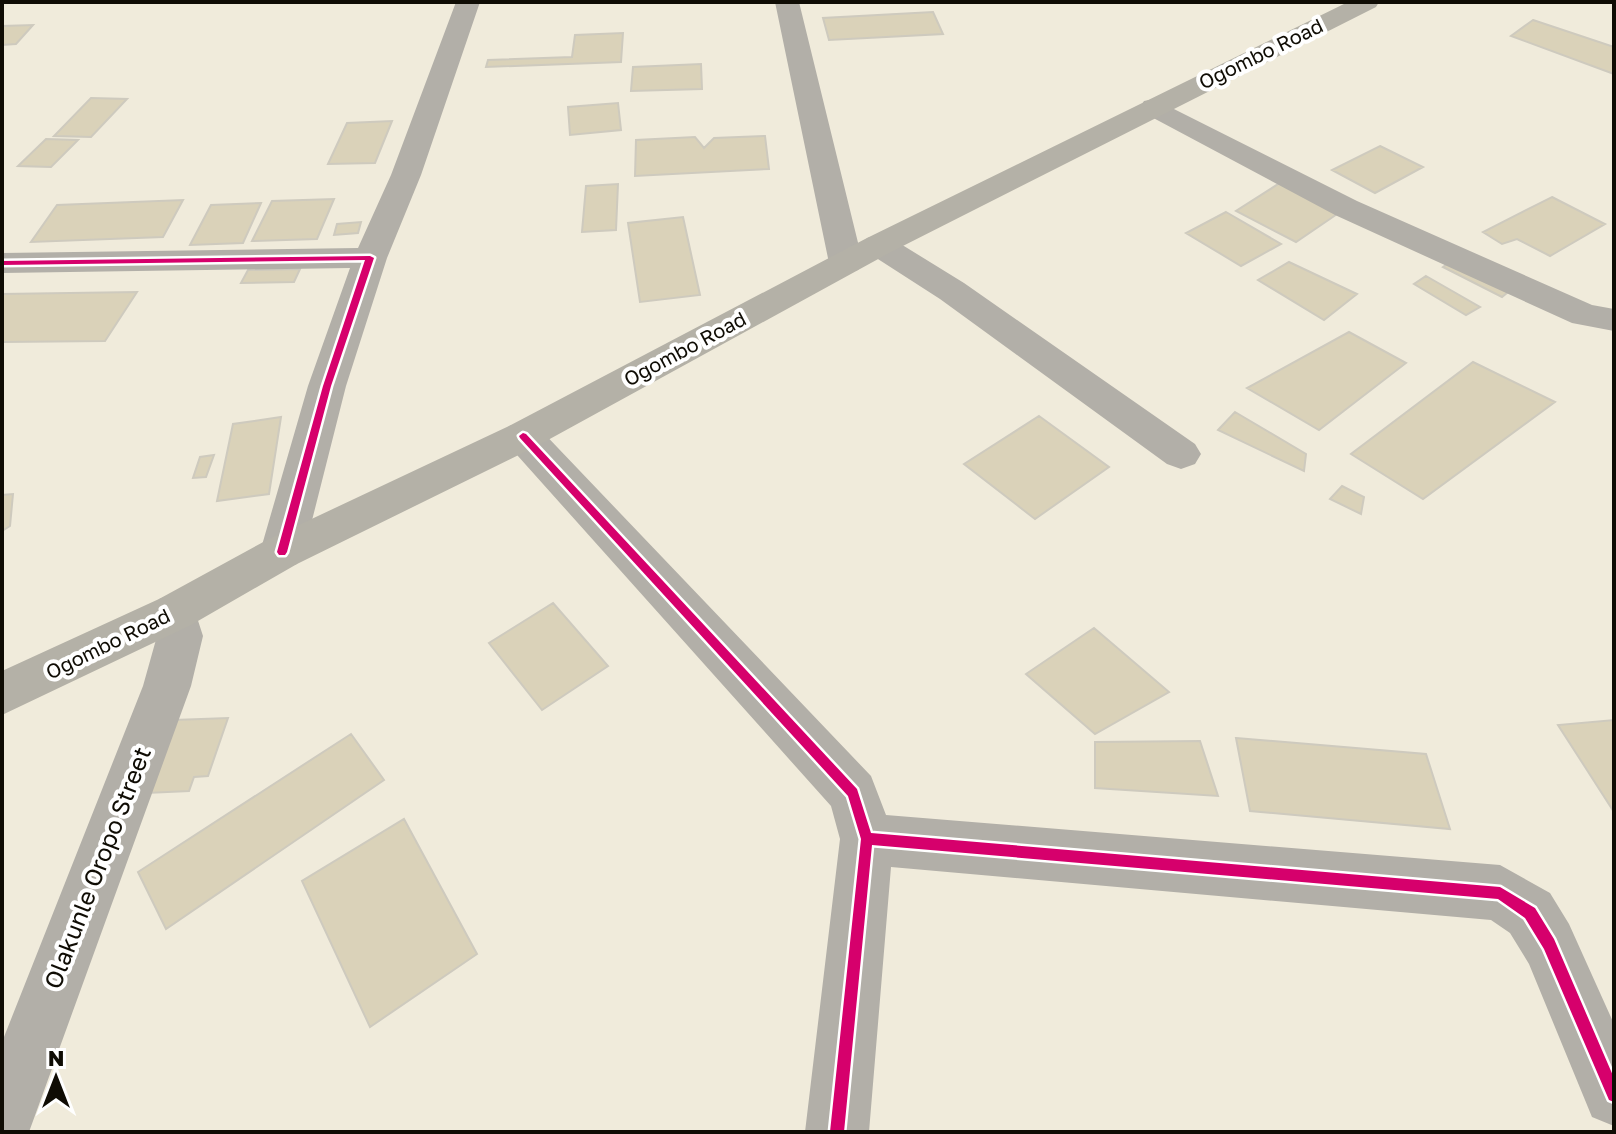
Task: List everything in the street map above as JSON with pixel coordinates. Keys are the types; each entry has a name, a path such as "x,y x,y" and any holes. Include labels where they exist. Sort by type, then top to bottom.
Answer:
{"main road":[{"name":"Ogombo Road","path":"2,694 175,612 282,552 523,436 879,245 1367,2"}],"street":[{"path":"282,552 327,386 370,258 406,175 468,2"},
{"path":"787,2 846,263"},
{"path":"1154,107 1346,208 1584,315 1614,320"},
{"path":"879,245 952,291 1181,454"},
{"path":"2,263 370,258"},
{"path":"523,436 853,793 867,839 837,1132"},
{"name":"Olakunle Oropo Street","path":"2,1122 167,686 180,636 175,612"},
{"path":"867,839 1500,893 1530,913 1549,944 1614,1095"}],"building":[{"path":"933,12 943,34 829,40 823,18"},
{"path":"1533,20 1614,47 1614,74 1511,36"},
{"path":"33,25 16,44 2,45 2,26"},
{"path":"623,33 621,62 486,67 488,60 572,57 575,35"},
{"path":"701,64 702,89 631,91 633,67"},
{"path":"91,98 127,99 91,137 54,136"},
{"path":"618,103 621,130 570,135 568,107"},
{"path":"392,121 375,163 328,164 347,123"},
{"path":"765,136 769,169 635,176 636,140 695,137 704,148 714,138"},
{"path":"46,139 78,140 51,167 18,166"},
{"path":"1380,146 1423,167 1375,193 1332,170"},
{"path":"1286,179 1346,208 1296,242 1236,211"},
{"path":"618,184 616,230 582,232 586,186"},
{"path":"1552,197 1605,224 1550,256 1517,239 1502,244 1483,232"},
{"path":"334,199 317,239 252,241 272,201"},
{"path":"183,200 163,237 31,242 57,205"},
{"path":"261,203 243,243 190,245 211,205"},
{"path":"1226,212 1281,244 1241,266 1186,233"},
{"path":"683,217 700,295 640,302 628,223"},
{"path":"361,222 358,233 334,235 337,224"},
{"path":"1454,259 1513,288 1502,297 1443,267"},
{"path":"1289,262 1357,294 1324,320 1258,280"},
{"path":"300,269 294,282 241,283 248,270"},
{"path":"1426,276 1480,307 1466,315 1414,284"},
{"path":"137,292 105,341 2,342 2,294"},
{"path":"1349,332 1406,363 1319,430 1247,388"},
{"path":"1473,362 1555,402 1423,499 1351,454"},
{"path":"1235,412 1306,454 1304,471 1218,430"},
{"path":"1039,416 1109,467 1035,519 964,464"},
{"path":"281,417 269,494 217,501 233,424"},
{"path":"214,455 206,477 193,478 200,457"},
{"path":"1342,486 1364,497 1361,514 1330,499"},
{"path":"13,494 10,526 2,531 2,495"},
{"path":"553,603 608,666 542,710 489,643"},
{"path":"1094,628 1169,692 1095,734 1026,674"},
{"path":"228,718 208,776 194,777 189,791 147,793 174,720"},
{"path":"1614,720 1614,812 1558,725"},
{"path":"351,734 384,780 166,929 138,872"},
{"path":"1236,738 1426,754 1450,829 1250,811"},
{"path":"1200,741 1218,796 1095,788 1095,742"},
{"path":"404,819 477,954 370,1027 302,881"}],"cycle path":[{"path":"2,263 370,258 327,386 282,552"},
{"path":"523,436 853,793 867,839 837,1132"},
{"path":"867,839 1500,893 1530,913 1549,944 1614,1095"}]}
